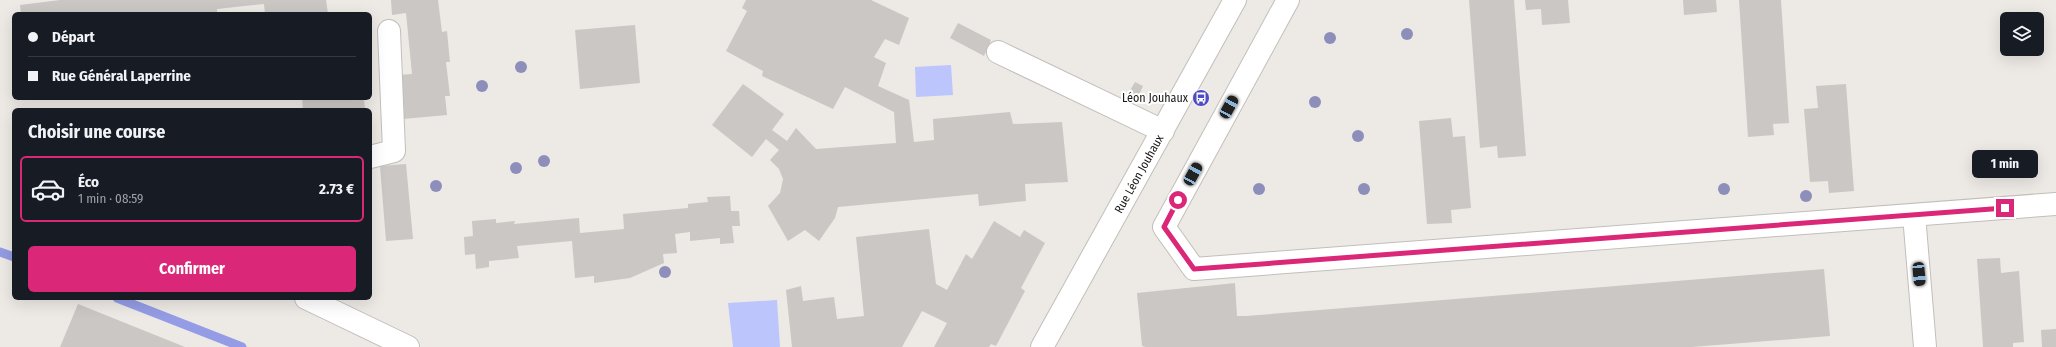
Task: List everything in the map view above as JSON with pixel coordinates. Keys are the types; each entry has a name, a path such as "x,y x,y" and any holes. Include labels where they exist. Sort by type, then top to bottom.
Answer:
{"street":[{"name":"Rue Léon Jouhaux","path":"1042,347 1235,0"},
{"path":"1288,0 1164,227 1194,269 2056,204"},
{"path":"372,156 394,151 389,32"},
{"path":"998,52 1163,131"},
{"path":"1914,215 1925,347"},
{"path":"310,300 408,347"}],"shaded area":[{"path":"951,65 953,95 916,97 915,67"},
{"path":"777,300 780,347 733,347 728,303"}],"building":[{"path":"60,0 326,0 328,12 265,12 264,4 217,9 217,12 21,12 20,5"},
{"path":"391,0 438,0 442,32 447,31 450,62 446,62 450,96 445,96 447,115 403,119 399,75 412,74 406,13 392,15"},
{"path":"746,0 871,0 909,18 899,45 885,39 874,57 886,63 878,86 909,100 914,142 934,140 933,119 1010,112 1013,124 1062,122 1068,182 1025,184 1026,201 979,206 978,194 838,207 835,218 819,241 805,230 788,241 768,206 780,193 783,179 779,169 770,160 779,150 766,139 752,157 712,125 743,84 784,114 772,130 787,141 796,128 816,149 896,143 894,112 845,87 833,109 762,76 763,71 726,51 747,11 742,8"},
{"path":"1469,0 1514,0 1526,156 1498,158 1497,146 1480,148"},
{"path":"1525,0 1568,0 1570,23 1542,25 1541,9 1526,10"},
{"path":"1683,0 1716,0 1717,12 1684,15"},
{"path":"1739,0 1781,0 1789,123 1773,124 1774,135 1748,137"},
{"path":"958,23 991,40 984,56 950,38"},
{"path":"635,25 640,83 580,89 575,30"},
{"path":"1135,82 1143,86 1138,97 1129,92"},
{"path":"1846,84 1854,191 1829,193 1828,181 1810,182 1804,109 1818,108 1816,86"},
{"path":"302,100 364,100 365,108 303,108"},
{"path":"1451,118 1453,137 1465,136 1471,208 1451,210 1452,223 1427,224 1419,121"},
{"path":"406,164 413,239 386,241 380,166"},
{"path":"730,196 731,211 739,211 740,226 732,226 734,243 720,244 720,238 690,241 690,232 675,234 677,253 663,254 664,263 630,278 594,283 594,276 575,278 572,241 517,246 519,258 489,261 489,267 476,269 475,254 465,255 464,237 473,236 472,221 496,219 496,223 515,221 514,224 579,218 580,233 624,229 623,214 688,208 688,204 708,202 707,197"},
{"path":"994,221 1020,237 1024,230 1045,243 1021,288 1025,291 996,346 991,344 989,347 934,347 947,323 922,311 902,347 792,347 786,290 801,286 803,301 834,297 837,319 864,316 856,237 929,229 936,284 947,290 966,254 972,259"},
{"path":"2000,258 2001,273 2019,271 2024,342 2013,343 2013,347 1983,347 1977,259"},
{"path":"1824,269 1830,336 1692,347 1146,347 1142,346 1137,293 1235,283 1237,316 1246,316"},
{"path":"78,304 185,347 60,347"},
{"path":"2056,329 2056,347 2042,347 2041,330"}],"waterway":[{"path":"0,252 12,256"},
{"path":"122,300 242,347"}],"place":[{"name":"Léon Jouhaux","path":"1201,98"}],"route":[{"path":"1178,200 1164,227 1194,269 2005,208"}]}
